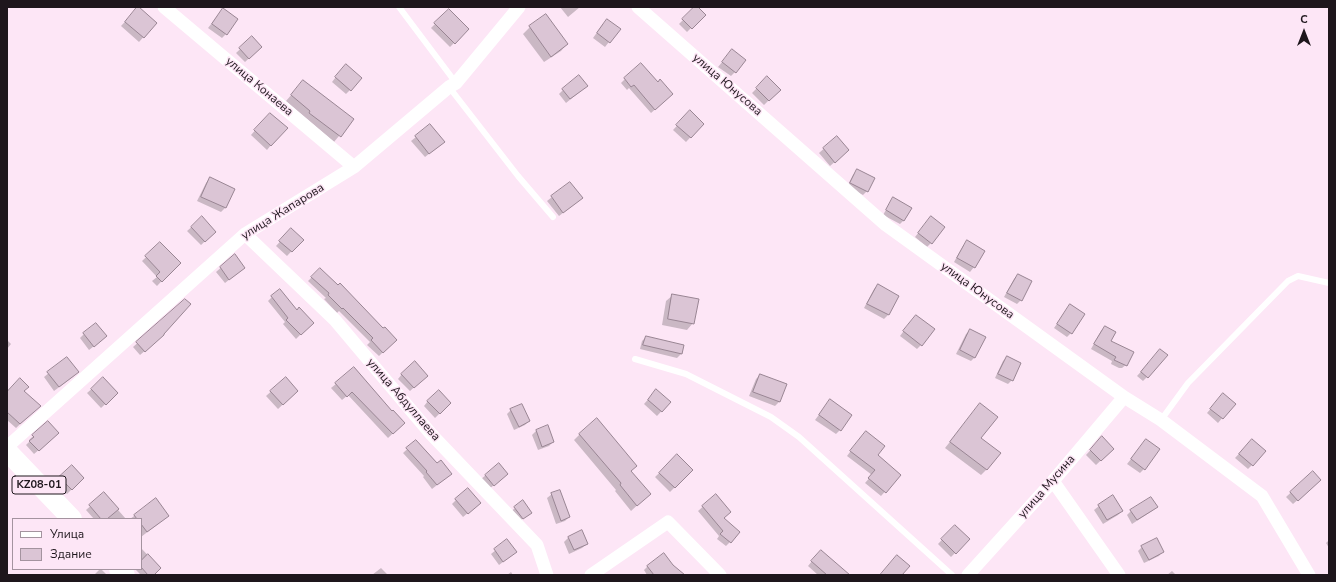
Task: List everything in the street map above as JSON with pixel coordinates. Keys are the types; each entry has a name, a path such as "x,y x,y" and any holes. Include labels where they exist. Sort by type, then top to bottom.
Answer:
{"main road":[{"name":"KZ08-01","path":"7,451 71,518"}],"street":[{"name":"улица Конаева","path":"164,7 354,167"},
{"name":"улица Жапарова","path":"7,447 245,234 354,167 452,85 519,7"},
{"name":"улица Юнусова","path":"638,7 886,225 1124,397 1161,420 1262,496 1309,575"},
{"name":"улица Абдуллаева","path":"245,234 335,320 431,434 537,546 547,575"},
{"name":"улица Мусина","path":"968,575 1053,481 1124,397"},
{"path":"1053,481 1119,575"},
{"path":"591,575 668,522 720,575"}],"lane":[{"path":"399,7 452,85 518,176 553,217"},
{"path":"1161,420 1188,383 1288,281 1298,276 1329,284"},
{"path":"635,359 686,374 771,417 799,437 952,575"}],"building":[{"path":"137,7 139,7 157,23 144,38 125,22"},
{"path":"694,7 698,7 706,15 692,29 682,19"},
{"path":"223,8 238,19 227,35 212,24"},
{"path":"449,9 469,29 455,44 434,23"},
{"path":"546,14 568,44 551,57 529,26"},
{"path":"607,19 621,29 610,43 597,33"},
{"path":"252,36 262,47 249,59 239,48"},
{"path":"732,49 746,60 736,73 722,62"},
{"path":"641,63 658,82 660,79 673,94 655,110 634,85 631,87 624,78"},
{"path":"346,64 362,78 351,91 335,77"},
{"path":"579,75 588,86 570,99 562,89"},
{"path":"767,76 781,90 769,101 756,88"},
{"path":"303,80 354,119 341,137 309,113 310,111 291,95"},
{"path":"690,110 704,124 691,138 676,125"},
{"path":"270,113 288,128 271,146 254,130"},
{"path":"430,124 445,142 429,154 415,136"},
{"path":"837,136 849,150 835,163 823,148"},
{"path":"857,169 875,178 868,192 850,183"},
{"path":"210,177 235,189 226,208 201,197"},
{"path":"570,182 583,198 563,213 551,196"},
{"path":"893,197 912,208 904,221 886,210"},
{"path":"202,216 216,232 205,242 191,227"},
{"path":"931,216 945,227 932,244 918,233"},
{"path":"291,228 304,240 292,252 279,241"},
{"path":"967,240 985,251 975,268 957,258"},
{"path":"160,242 181,263 162,282 156,276 160,272 145,256"},
{"path":"235,254 245,268 229,280 220,267"},
{"path":"320,268 338,285 340,283 383,328 385,327 397,340 383,353 371,340 373,338 328,295 329,293 311,277"},
{"path":"1018,274 1032,281 1022,301 1007,293"},
{"path":"878,284 899,296 889,315 867,304"},
{"path":"280,289 297,310 299,307 314,323 301,335 286,320 288,318 271,296"},
{"path":"672,294 699,299 694,324 668,319"},
{"path":"185,299 191,304 164,335 145,352 136,342"},
{"path":"1070,304 1085,314 1072,334 1057,324"},
{"path":"916,315 935,329 922,346 903,331"},
{"path":"96,323 107,336 94,347 83,333"},
{"path":"1105,326 1116,332 1111,341 1134,352 1127,366 1114,360 1116,357 1094,344"},
{"path":"970,329 986,337 975,358 960,350"},
{"path":"646,336 684,345 682,354 643,345"},
{"path":"1160,349 1168,355 1148,378 1141,372"},
{"path":"1007,356 1021,363 1013,381 998,374"},
{"path":"67,357 79,372 59,387 47,372"},
{"path":"415,361 428,376 414,388 401,374"},
{"path":"354,367 392,411 393,410 405,423 393,434 352,392 347,397 335,383"},
{"path":"760,374 787,384 780,402 753,392"},
{"path":"103,377 118,393 106,405 91,389"},
{"path":"286,377 298,391 283,405 270,391"},
{"path":"20,378 29,387 24,391 41,406 20,424 7,412 7,392"},
{"path":"656,389 671,402 662,412 648,400"},
{"path":"439,390 451,403 440,414 427,401"},
{"path":"1223,393 1236,404 1223,419 1210,409"},
{"path":"830,399 852,415 841,431 819,415"},
{"path":"980,403 998,417 981,438 1001,453 987,470 950,442"},
{"path":"522,404 530,421 519,427 510,409"},
{"path":"597,418 637,466 631,471 651,494 637,506 620,485 621,483 579,434"},
{"path":"48,421 59,433 39,451 29,441 34,437 32,435"},
{"path":"548,425 554,442 542,447 536,430"},
{"path":"866,431 885,446 878,455 901,475 886,493 868,478 875,470 850,451"},
{"path":"1102,436 1114,449 1101,461 1090,450"},
{"path":"1146,439 1160,449 1145,470 1131,459"},
{"path":"1252,439 1266,451 1253,466 1239,454"},
{"path":"416,440 437,463 441,460 452,474 437,485 426,472 427,471 406,448"},
{"path":"677,454 693,470 675,488 659,473"},
{"path":"499,463 508,474 494,486 485,475"},
{"path":"72,465 84,478 72,490 59,477"},
{"path":"1313,471 1321,480 1298,501 1290,492"},
{"path":"468,488 481,503 468,514 455,499"},
{"path":"560,490 570,517 561,521 551,493"},
{"path":"104,492 119,509 108,518 100,518 89,505"},
{"path":"716,494 731,512 724,518 740,532 731,543 720,534 723,531 702,506"},
{"path":"1113,495 1123,511 1107,520 1098,505"},
{"path":"1151,497 1158,507 1137,520 1130,510"},
{"path":"156,498 169,516 147,532 142,525 142,518 136,518 134,515"},
{"path":"523,500 532,513 523,519 514,507"},
{"path":"955,525 970,539 956,554 941,539"},
{"path":"582,530 588,544 574,550 568,537"},
{"path":"1157,538 1164,552 1149,560 1141,546"},
{"path":"507,539 517,552 503,562 494,549"},
{"path":"821,550 850,575 827,575 811,561"},
{"path":"664,553 673,565 685,575 654,575 647,566"},
{"path":"148,554 161,568 154,575 148,575 142,568 142,560"},
{"path":"897,555 910,566 902,575 880,575"}]}
